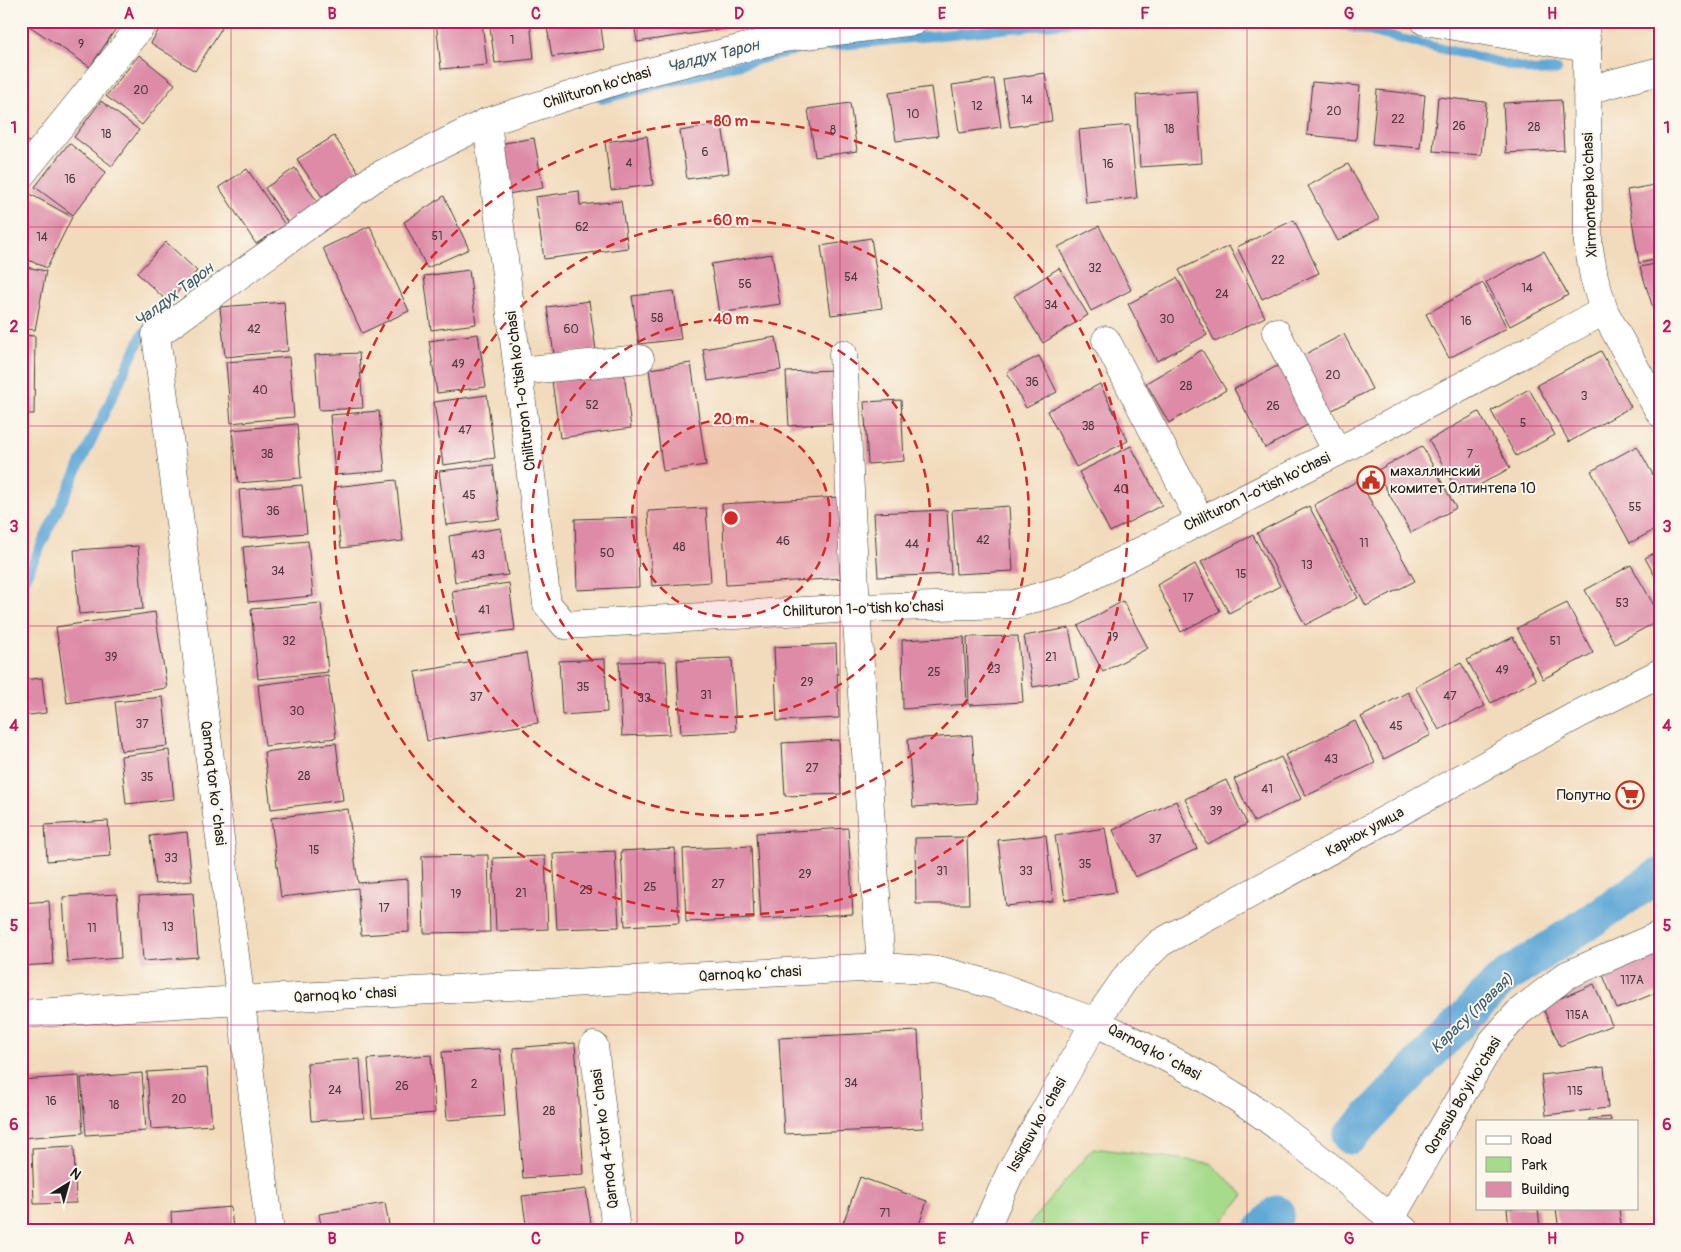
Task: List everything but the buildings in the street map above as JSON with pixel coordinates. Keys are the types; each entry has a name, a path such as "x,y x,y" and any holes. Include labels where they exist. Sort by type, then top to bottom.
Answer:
{"street":[{"path":"21,175 145,21"},
{"name":"Chilituron ko'chasi","path":"156,335 374,178 487,122 782,30 914,21"},
{"path":"1425,21 1585,34"},
{"name":"Xirmontepa ko'chasi","path":"1585,34 1588,243 1594,277 1604,311 1660,413"},
{"path":"1587,90 1660,71"},
{"name":"Chilituron 1-o'tish ko'chasi","path":"487,122 547,604 565,624 856,608 1015,604 1066,589 1337,452 1604,311"},
{"path":"1276,332 1337,452"},
{"name":"Qarnoq tor koʻchasi","path":"156,335 270,1231"},
{"path":"1106,340 1200,520"},
{"path":"843,354 856,608 881,967"},
{"path":"518,371 640,358"},
{"name":"Карнок улица","path":"1095,1022 1127,976 1160,944 1579,714 1660,673"},
{"name":"Qorasub Bo'yi ko'chasi","path":"1398,1224 1492,1042 1519,1012 1567,975 1660,935"},
{"name":"Qarnoq koʻchasi","path":"21,1014 240,1000 881,967 942,971 989,983 1095,1022 1195,1073 1247,1104 1298,1141 1398,1224"},
{"name":"Issiqsuv koʻchasi","path":"984,1231 1011,1171 1095,1022"},
{"name":"Qarnoq 4-tor koʻchasi","path":"594,1046 616,1231"}],"green space":[{"path":"1093,1148 1210,1163 1244,1195 1215,1231 1026,1231 1029,1224"}],"waterway":[{"name":"Чалдух Тарон","path":"602,99 800,49 1083,21"},
{"name":"Чалдух Тарон","path":"1327,21 1534,71 1557,70"},
{"name":"Чалдух Тарон","path":"21,587 143,333 153,326"},
{"name":"Карасу (правая)","path":"1350,1137 1500,981 1660,875"},
{"name":"Карасу (правая)","path":"1261,1231 1277,1213"}],"place":[{"name":"махаллинский комитет Олтинтепа 10","path":"1371,480"},
{"name":"Попутно","path":"1630,795"}]}
